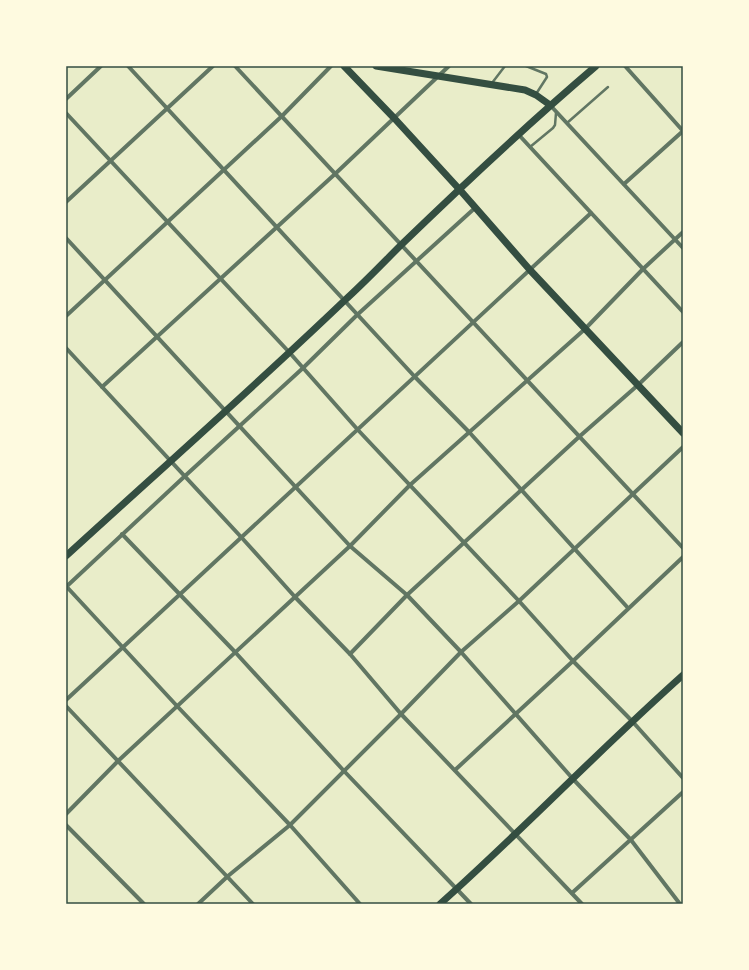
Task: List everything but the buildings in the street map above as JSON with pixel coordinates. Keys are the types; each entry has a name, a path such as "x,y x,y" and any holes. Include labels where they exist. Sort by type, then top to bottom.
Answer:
{"main road":[{"path":"344,66 395,118 476,207 530,270 683,433"},
{"path":"376,66 525,90 536,95 550,105"},
{"path":"66,556 170,460 227,411 345,301 518,134 596,66"},
{"path":"440,904 516,834 632,721 683,675"}],"street":[{"path":"66,99 101,66"},
{"path":"128,66 415,377 470,433 628,608"},
{"path":"66,202 213,66"},
{"path":"235,66 683,548"},
{"path":"66,316 282,116 332,66"},
{"path":"102,387 335,174 449,66"},
{"path":"624,184 683,131 625,66"},
{"path":"550,105 683,248"},
{"path":"66,113 289,352 358,430 519,601 573,661 632,721 683,778"},
{"path":"518,134 683,312"},
{"path":"360,904 290,825 66,587 476,207"},
{"path":"66,700 591,213"},
{"path":"66,814 177,706 350,546 410,485 585,329 643,269 683,232"},
{"path":"66,238 350,546 407,595 461,652 573,779 631,840 680,904 683,901"},
{"path":"350,654 407,595 580,436 638,385 683,342"},
{"path":"66,348 295,597 350,654 401,714 582,904"},
{"path":"198,904 228,876 290,825 461,652 519,601 683,447"},
{"path":"122,534 235,652 344,771 471,904"},
{"path":"455,770 683,557"},
{"path":"66,706 253,904"},
{"path":"572,893 683,792"},
{"path":"66,825 144,904"}],"lane":[{"path":"490,85 506,66"},
{"path":"526,66 546,74 547,78 536,95"},
{"path":"567,124 608,87"},
{"path":"530,147 553,128 556,122 556,112"}]}
